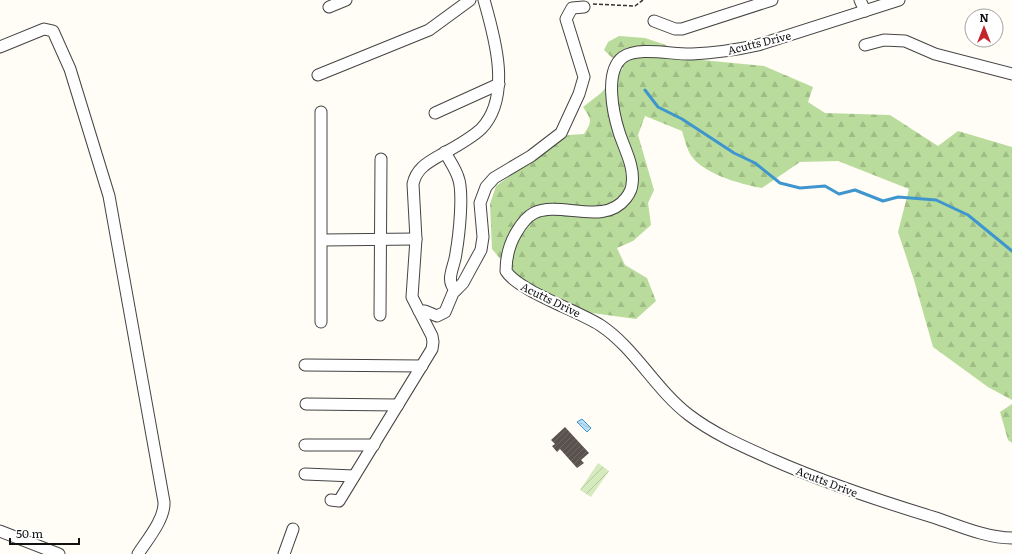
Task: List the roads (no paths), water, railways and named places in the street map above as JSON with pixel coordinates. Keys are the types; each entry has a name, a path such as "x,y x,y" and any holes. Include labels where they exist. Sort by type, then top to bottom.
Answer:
{"street":[{"path":"329,7 346,0"},
{"path":"318,76 429,30 470,0"},
{"path":"331,500 339,501 431,352 433,342 430,332 413,301 412,291 416,239 412,188 414,180 422,167 474,135 486,122 494,109 499,84 496,53 484,0"},
{"path":"654,21 675,29 682,29 772,0"},
{"path":"860,0 865,11"},
{"name":"Acutts Drive","path":"899,0 758,45 739,49 690,54 639,52 627,55 620,60 613,75 612,98 618,130 632,170 632,184 629,193 618,206 604,211 546,210 533,213 518,230 508,252 506,262 509,275 518,284 587,317 606,330 628,349 673,401 715,433 825,482 970,529 1003,538 1012,538"},
{"path":"419,311 425,311 437,316 445,312 451,296 463,283 481,250 483,237 480,203 488,184 502,172 531,156 556,137 565,126 584,80 566,19 572,8 584,7"},
{"path":"0,47 44,29 53,31 70,69 109,196 165,510 138,554"},
{"path":"865,45 884,40 897,39 935,54 1012,74"},
{"path":"435,113 499,84"},
{"path":"321,112 321,322"},
{"path":"445,152 459,182 458,237 450,282 456,290"},
{"path":"380,315 381,159"},
{"path":"322,240 416,239"},
{"path":"305,366 422,366"},
{"path":"306,404 398,405"},
{"path":"305,445 374,445"},
{"path":"305,474 354,476"},
{"path":"284,554 293,529"},
{"path":"0,531 59,554"}],"water":[{"path":"582,419 591,428 587,432 577,422"}],"waterway":[{"path":"645,90 658,107 682,119 734,153 755,163 780,183 800,188 825,186 839,194 855,190 883,201 898,197 936,200 968,215 1012,251"}]}
